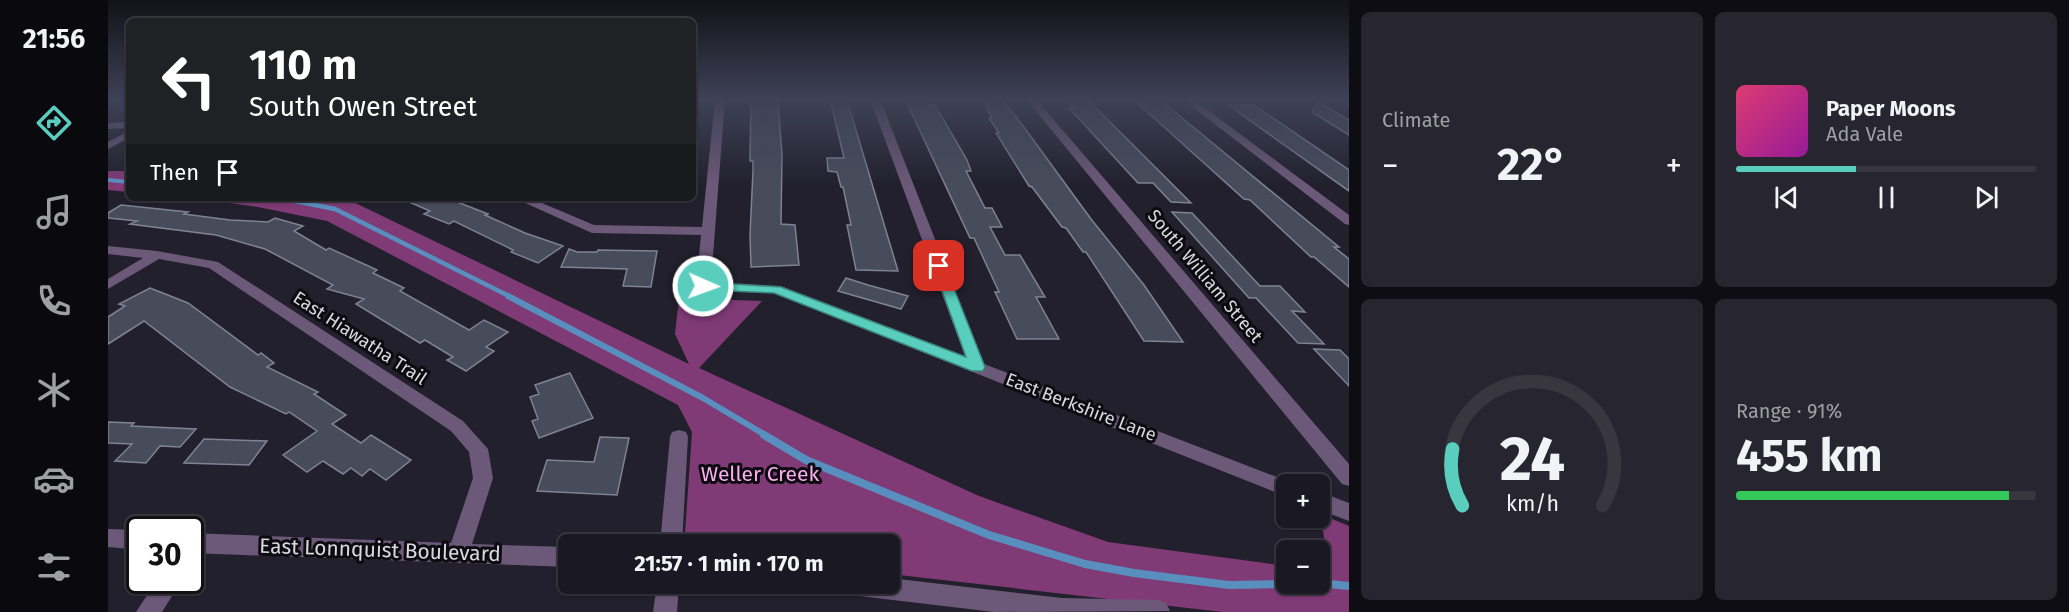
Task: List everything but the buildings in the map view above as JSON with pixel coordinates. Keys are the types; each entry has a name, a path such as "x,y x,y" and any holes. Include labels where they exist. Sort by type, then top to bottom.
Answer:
{"street":[{"path":"527,201 592,229 708,231 717,128"},
{"path":"886,128 977,367"},
{"name":"South William Street","path":"1055,128 1349,478"},
{"path":"1225,128 1349,221"},
{"path":"108,146 126,134"},
{"name":"East Berkshire Lane","path":"708,231 703,286 776,290 1276,484"},
{"name":"East Hiawatha Trail","path":"108,250 156,255 213,265 457,426 478,449 483,478 458,553"},
{"path":"108,285 156,255"},
{"path":"672,534 680,437"},
{"path":"1330,505 1349,512"},
{"path":"108,538 126,539"},
{"name":"East Lonnquist Boulevard","path":"204,546 558,558"},
{"path":"900,590 1063,610 1158,611"},
{"path":"148,612 161,594"},
{"path":"665,612 667,594"}],"green space":[{"path":"108,171 126,171 126,192 108,190"},
{"name":"Weller Creek","path":"215,201 351,201 689,364 675,334 679,298 762,301 699,368 979,496 1108,542 1276,565 1276,594 1330,594 1330,540 1325,540 1322,528 1330,528 1330,518 1349,526 1349,612 1223,612 900,575 900,534 685,534 692,432 678,405 327,221"}],"waterway":[{"name":"Weller Creek","path":"108,180 126,182"},
{"name":"Weller Creek","path":"295,201 335,209 511,297"},
{"name":"Weller Creek","path":"508,296 703,398 767,436"},
{"name":"Weller Creek","path":"764,435 806,460 989,535 1085,564 1134,573 1229,585 1276,584"},
{"name":"Weller Creek","path":"1330,584 1349,586"}],"route":[{"path":"703,286 776,290 977,367 939,266"}]}
